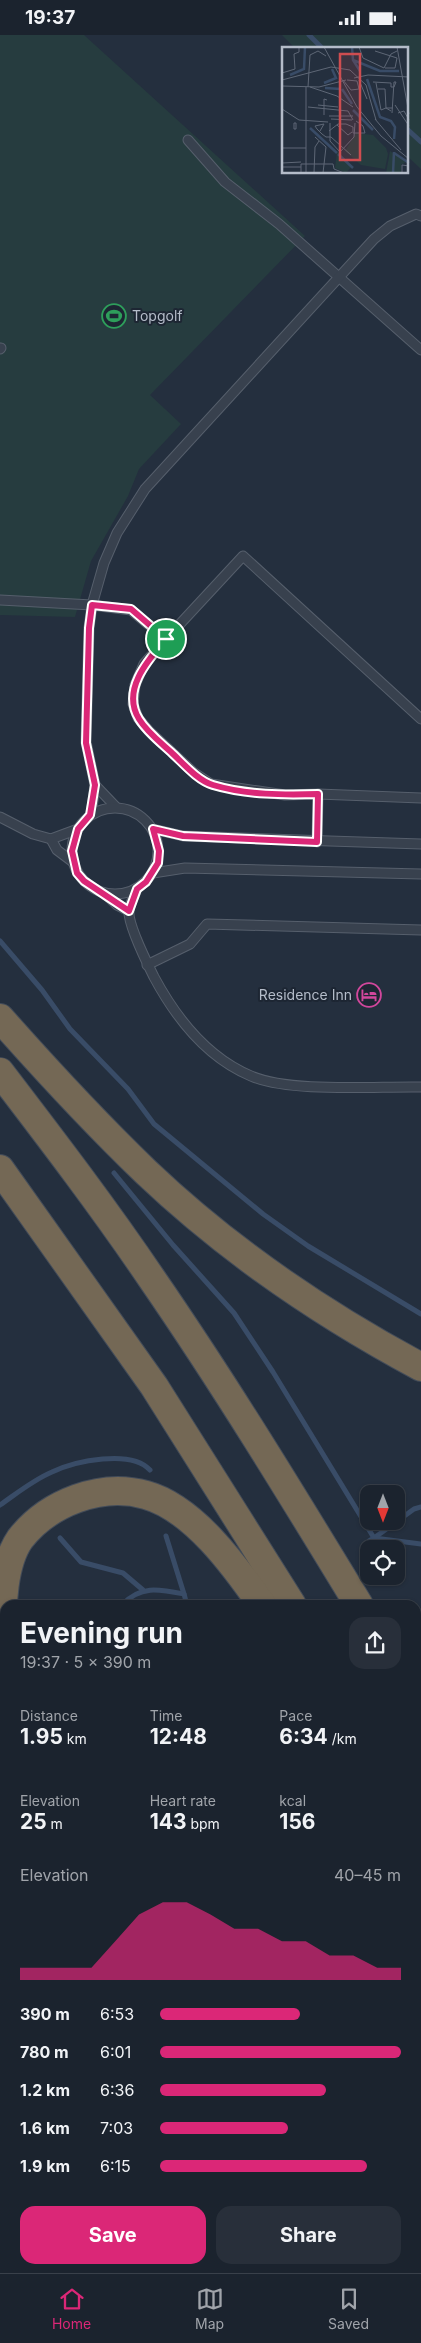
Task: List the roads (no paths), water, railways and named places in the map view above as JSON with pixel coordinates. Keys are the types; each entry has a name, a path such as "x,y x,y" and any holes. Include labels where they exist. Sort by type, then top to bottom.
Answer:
{"highway":[{"path":"0,1018 103,1130 147,1173 194,1214 232,1245 300,1295 386,1348 421,1367"},
{"path":"0,1072 55,1144 152,1279 286,1485 356,1600"},
{"path":"0,1169 154,1385 289,1600"},
{"path":"2,1600 7,1569 20,1540 44,1516 73,1499 112,1492 145,1494 176,1508 208,1537 258,1600"}],"lane":[{"path":"188,140 225,181 279,225 421,350"},
{"path":"90,815 95,785 86,743 89,628 92,605 104,563 117,533 145,489 374,239 390,226 416,214 421,216"},
{"path":"421,719 243,556 144,664 135,685 133,704 138,718 148,731 192,772 211,784 285,795 318,794 421,798"},
{"path":"0,600 131,609 166,639"},
{"path":"95,785 116,807"},
{"path":"317,842 318,794"},
{"path":"73,862 72,851 78,829 90,815 104,809 116,807 138,813 153,829 159,851 153,873 137,889 129,911 147,965 182,1021 209,1050 229,1065 252,1077 279,1083 421,1087"},
{"path":"0,817 33,834 51,839 78,829"},
{"path":"153,829 183,836 421,844"},
{"path":"51,839 57,850 73,862 84,881 129,911"},
{"path":"153,873 185,867 421,874"},
{"path":"104,893 126,893 137,889"},
{"path":"147,965 190,944 207,924 421,930"}],"waterway":[{"path":"309,35 321,47"},
{"path":"408,130 421,142"},
{"path":"0,941 42,990 70,1029 128,1089 154,1124 263,1214 308,1246 421,1314"},
{"path":"114,1173 173,1245 234,1313 273,1372 374,1538 371,1540"},
{"path":"0,1505 38,1479 74,1464 102,1459 130,1460 150,1470"},
{"path":"374,1538 414,1509 421,1507"},
{"path":"166,1536 184,1594"},
{"path":"60,1538 81,1562 123,1573 143,1590"},
{"path":"374,1538 421,1544"},
{"path":"128,1600 136,1594 150,1590 184,1594 186,1600"}],"place":[{"name":"Topgolf","path":"114,316"},
{"name":"Residence Inn","path":"369,995"}]}
